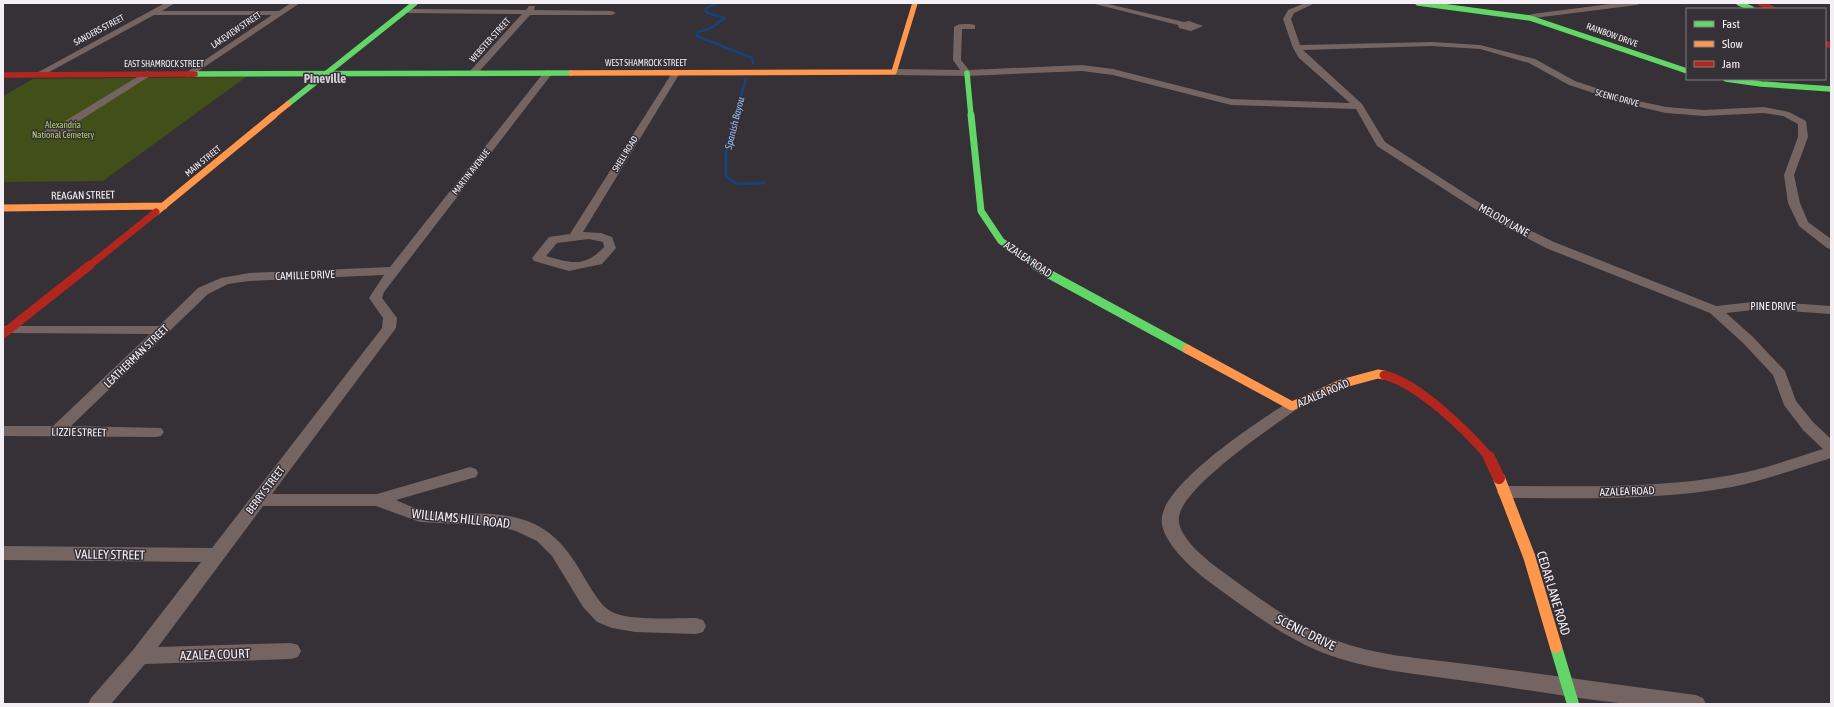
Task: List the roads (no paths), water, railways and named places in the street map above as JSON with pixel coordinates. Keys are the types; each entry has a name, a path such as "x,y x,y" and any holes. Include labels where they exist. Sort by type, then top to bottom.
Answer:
{"main road":[{"name":"MAIN STREET","path":"6,332 164,206 324,74 415,3"},
{"path":"894,72 915,3"},
{"name":"RAINBOW DRIVE","path":"1418,3 1530,18 1686,71"},
{"path":"1739,3 1750,8"},
{"path":"1760,3 1771,8"},
{"name":"WEST SHAMROCK STREET","path":"324,74 894,72"},
{"name":"AZALEA ROAD","path":"968,73 981,211 988,224 1001,241 1049,274 1292,406 1341,384 1378,374 1397,378 1417,390 1474,440 1492,461 1505,492"},
{"name":"EAST SHAMROCK STREET","path":"3,75 324,74"},
{"path":"1733,80 1761,84 1831,89"},
{"path":"1798,86 1803,84 1831,83"},
{"name":"REAGAN STREET","path":"3,208 164,206"},
{"name":"CEDAR LANE ROAD","path":"1505,492 1529,556 1571,696"}],"street":[{"name":"SANDERS STREET","path":"37,75 171,3"},
{"name":"LAKEVIEW STREET","path":"188,74 296,3"},
{"name":"WEBSTER STREET","path":"473,73 537,3"},
{"path":"1095,3 1182,24"},
{"path":"1297,48 1287,19 1291,12 1311,3"},
{"name":"RAINBOW DRIVE","path":"1530,18 1532,16 1546,14 1637,3"},
{"path":"405,11 612,13"},
{"path":"152,14 280,13"},
{"path":"968,73 957,60 958,27 972,27"},
{"name":"SCENIC DRIVE","path":"1297,48 1432,44 1480,47 1532,61 1572,83 1627,102 1666,110 1704,113 1764,110 1786,114 1803,123 1803,137 1789,175 1794,203 1803,224 1831,245"},
{"name":"MELODY LANE","path":"1297,48 1302,56 1359,106 1381,144 1492,216 1550,245 1714,310 1748,340 1780,374 1789,402 1808,426 1831,448"},
{"name":"WEST SHAMROCK STREET","path":"894,72 968,73 1082,68 1113,72 1232,102 1359,106"},
{"name":"MARTIN AVENUE","path":"394,271 548,73"},
{"name":"SHELL ROAD","path":"575,236 676,73"},
{"path":"65,125 147,74"},
{"path":"575,236 601,237 608,240 610,248 598,261 569,267 538,258 553,240 575,236"},
{"name":"CAMILLE DRIVE","path":"216,284 249,277 394,271"},
{"name":"BERRY STREET","path":"98,704 140,656 389,328 390,318 375,298 378,291 394,271"},
{"name":"LEATHERMAN STREET","path":"57,431 203,292 216,284"},
{"name":"PINE DRIVE","path":"1714,310 1762,304 1831,310"},
{"path":"6,332 164,330"},
{"name":"SCENIC DRIVE","path":"1292,406 1256,430 1181,494 1170,516 1174,533 1200,566 1240,595 1286,624 1328,646 1381,660 1571,696 1696,704"},
{"name":"LIZZIE STREET","path":"3,431 156,432"},
{"name":"AZALEA ROAD","path":"1505,492 1618,492 1668,489 1733,481 1831,452"},
{"name":"WILLIAMS HILL ROAD","path":"376,500 470,473"},
{"name":"WILLIAMS HILL ROAD","path":"257,500 376,500 390,503 400,510 411,514 427,517 496,520 515,523 549,539 560,552 595,609 605,618 646,625 696,626"},
{"name":"VALLEY STREET","path":"3,553 216,555"},
{"name":"AZALEA COURT","path":"140,656 291,651"}],"waterway":[{"name":"Spanish Bayou","path":"717,3 705,9 707,13 725,18 711,28 698,32 697,36 752,58 753,63"},
{"name":"Spanish Bayou","path":"735,116 746,79"},
{"name":"Spanish Bayou","path":"735,115 726,147 726,177 738,184 764,183"}],"district":[{"name":"Pineville","path":"325,78"}],"park label":[{"name":"Alexandria National Cemetery","path":"63,130"}]}
